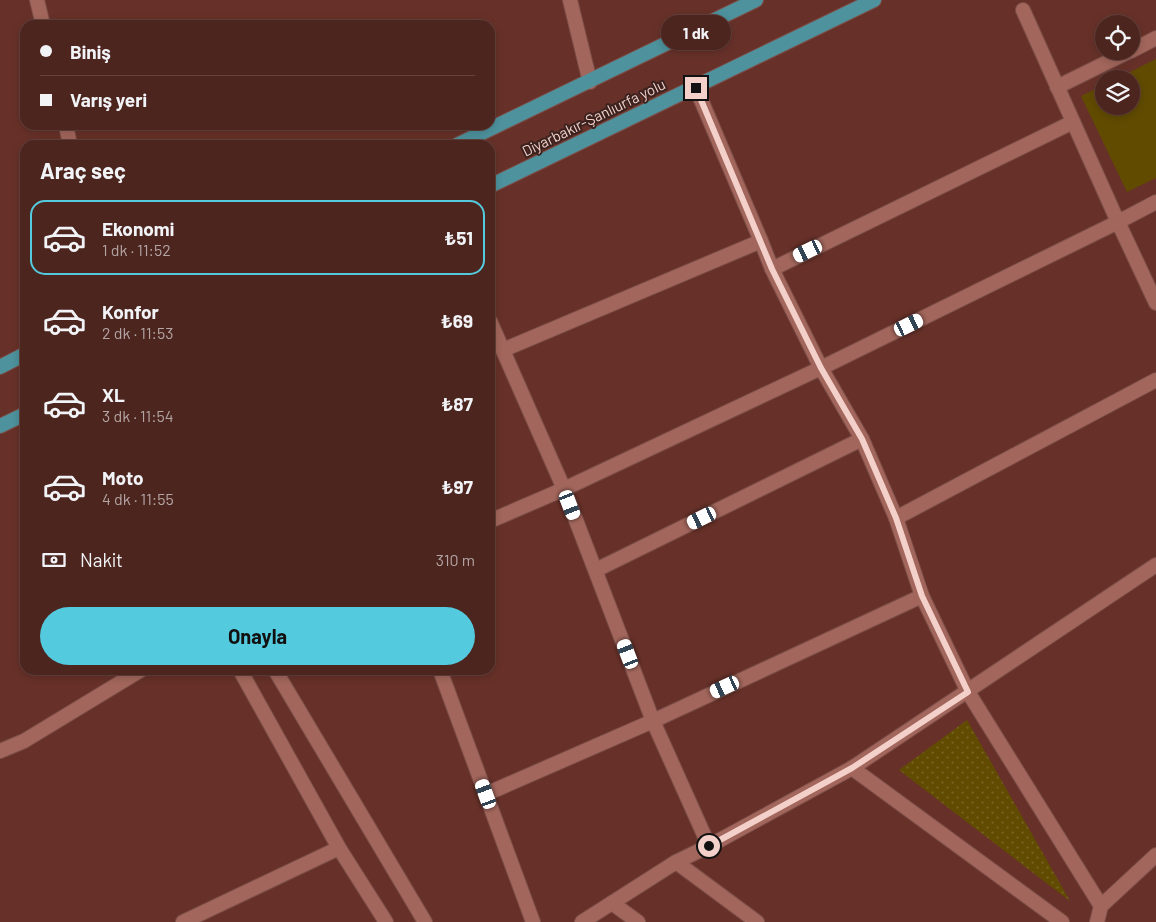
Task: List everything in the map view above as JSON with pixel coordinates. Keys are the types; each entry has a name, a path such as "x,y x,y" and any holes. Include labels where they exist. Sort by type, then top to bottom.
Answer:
{"highway":[{"path":"495,127 756,0"},
{"name":"Diyarbakır-Şanlıurfa yolu","path":"495,184 696,88 874,0"},
{"path":"468,140 489,130"},
{"path":"0,367 20,357"},
{"path":"0,426 20,416"}],"street":[{"path":"37,0 42,20"},
{"path":"570,0 590,82"},
{"path":"1023,10 1156,304"},
{"path":"1140,46 1156,38"},
{"path":"1058,88 1113,60"},
{"path":"696,88 772,269 821,368 862,439 896,518 922,596 968,692 1101,906"},
{"path":"772,269 1073,122"},
{"path":"495,519 564,489 821,368 1156,202"},
{"path":"503,350 761,241"},
{"path":"495,332 564,489 654,721 709,846"},
{"path":"896,518 1156,380"},
{"path":"596,570 862,439"},
{"path":"582,922 676,862 852,768 1156,565"},
{"path":"486,794 654,721 922,596"},
{"path":"0,751 24,741 133,675"},
{"path":"243,675 339,848 386,922"},
{"path":"278,675 425,922"},
{"path":"442,675 533,922"},
{"path":"852,768 1062,922"},
{"path":"183,922 339,848"},
{"path":"1097,922 1101,906 1156,855"},
{"path":"676,862 757,922"},
{"path":"612,903 638,922"}],"shaded area":[{"path":"1156,59 1156,178 1127,192 1081,96 1095,89 1095,115 1140,115 1140,70 1134,70"},
{"path":"967,720 1070,901 899,770"}],"route":[{"path":"696,88 772,269 821,368 862,439 896,518 922,596 968,692 852,768 709,846"}]}
